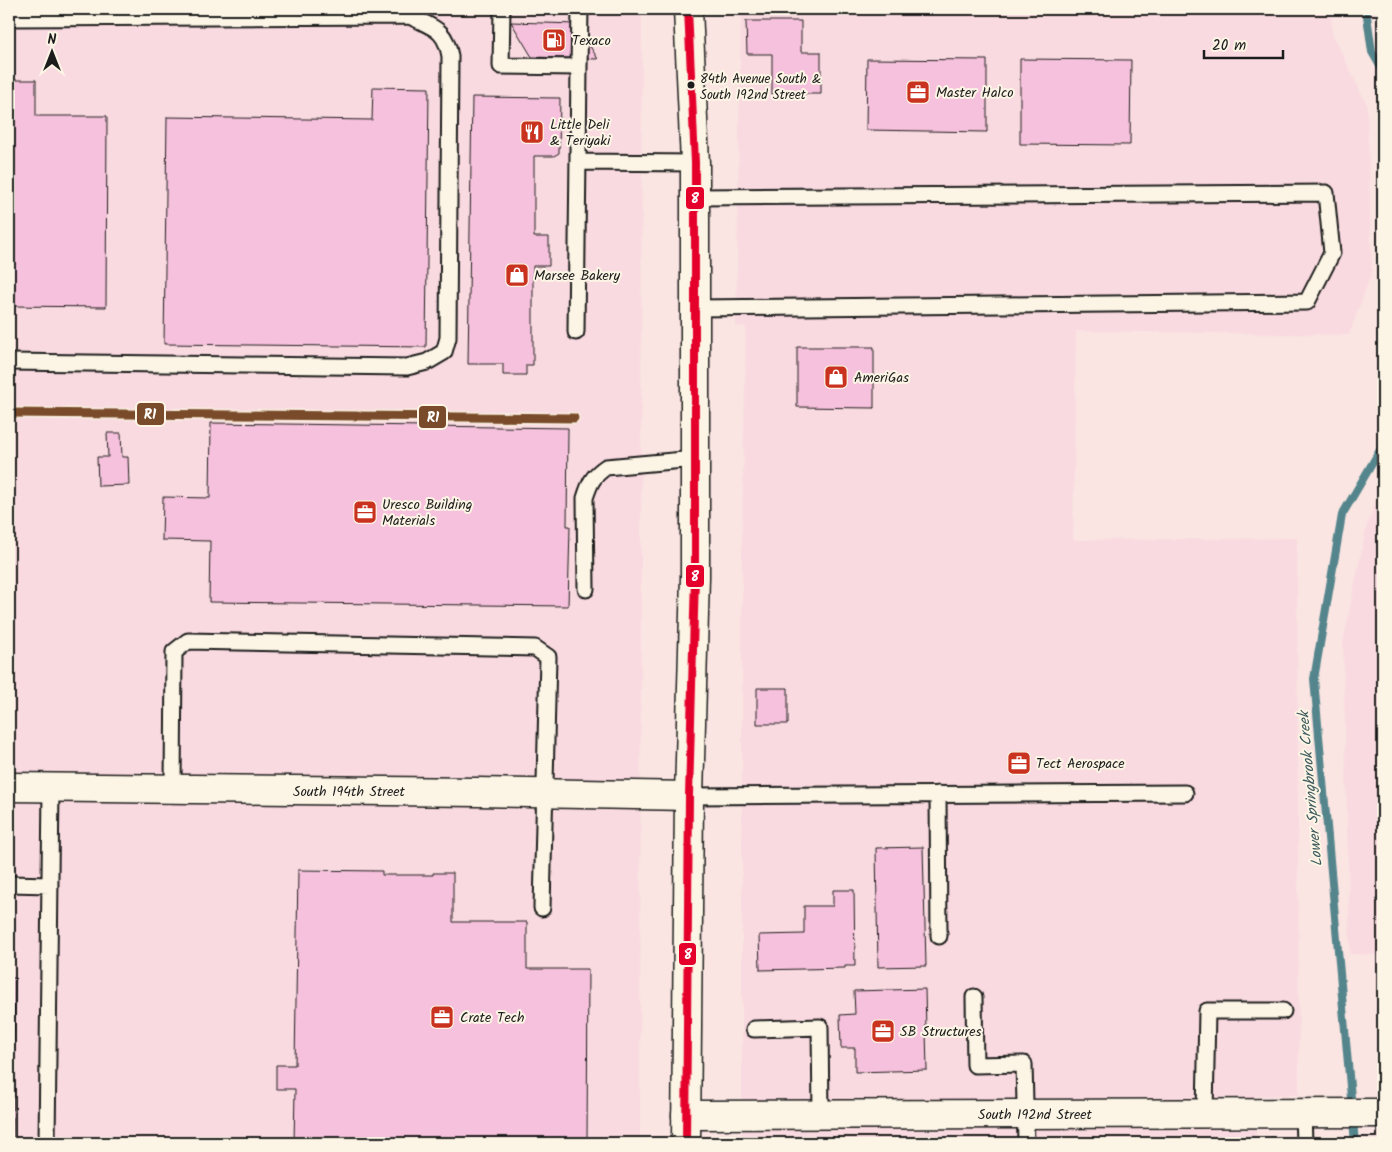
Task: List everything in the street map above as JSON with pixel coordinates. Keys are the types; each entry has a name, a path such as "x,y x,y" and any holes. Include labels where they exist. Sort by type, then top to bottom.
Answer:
{"street":[{"path":"686,1143 689,796 695,577 695,163 688,9"},
{"name":"South 194th Street","path":"9,788 689,796"},
{"name":"South 192nd Street","path":"686,1115 1383,1113"}],"lane":[{"path":"502,9 501,66 579,67"},
{"path":"576,332 580,9"},
{"path":"9,18 156,13 410,12 439,31 447,42 450,56 448,338 444,352 427,362 407,367 9,362"},
{"path":"578,162 695,163"},
{"path":"695,197 1326,193 1332,254 1307,302 695,308"},
{"path":"586,589 585,498 590,483 596,474 606,467 695,459"},
{"path":"173,789 174,652 188,641 535,648 548,657 542,908"},
{"path":"47,1143 52,788"},
{"path":"689,796 1185,793"},
{"path":"938,794 939,936"},
{"path":"9,884 50,885"},
{"path":"974,997 975,1064 1024,1064 1026,1143"},
{"path":"1205,1113 1207,1011 1283,1012"},
{"path":"754,1029 820,1027 821,1115"},
{"path":"1304,1143 1313,1113"}],"shaded area":[{"path":"9,9 642,9 640,1143 9,1143"},
{"path":"741,9 1331,9 1332,33 1367,105 1372,272 1349,335 1076,331 1073,540 1297,538 1299,1095 1256,1096 1256,1143 742,1143 742,542 746,327 736,326"},
{"path":"1383,481 1383,955 1350,954 1343,642 1366,529"}],"building":[{"path":"746,21 801,21 801,52 821,52 821,94 772,94 772,54 747,54"},
{"name":"Texaco","path":"511,22 576,24 598,59 532,57"},
{"path":"867,59 987,60 987,132 866,130"},
{"path":"1020,59 1131,60 1130,145 1020,144"},
{"path":"9,80 36,80 36,116 107,116 106,307 9,306"},
{"path":"373,87 429,88 426,347 164,344 167,117 372,120"},
{"path":"472,97 560,98 559,153 554,156 534,156 534,237 549,237 549,266 533,266 533,365 526,365 526,375 503,375 503,364 468,364"},
{"name":"AmeriGas","path":"797,347 874,347 874,408 797,407"},
{"name":"Uresco Building Materials","path":"211,423 568,428 567,526 570,526 568,606 209,602 210,541 162,540 163,497 210,498"},
{"path":"107,433 121,433 122,457 128,457 129,485 98,486 97,457 108,457"},
{"path":"757,688 788,688 788,724 757,724"},
{"path":"923,847 926,966 878,967 876,848"},
{"name":"Crate Tech","path":"298,870 382,871 382,875 453,873 453,922 527,922 527,969 588,969 587,1143 294,1143 295,1089 276,1089 276,1065 295,1065"},
{"path":"833,890 854,890 855,966 845,966 845,968 760,970 759,935 804,934 804,906 833,906"},
{"path":"9,978 15,978 13,1143 9,1143"},
{"name":"SB Structures","path":"925,989 927,1070 855,1072 855,1048 841,1048 840,1015 855,1014 854,991"},
{"path":"1271,1137 1280,1141 1279,1143 1269,1143"}],"waterway":[{"name":"Lower Springbrook Creek","path":"1366,9 1372,52 1383,71"},
{"name":"Lower Springbrook Creek","path":"1355,1143 1314,679 1342,515 1383,445"}],"transit line":[{"name":"8","path":"686,1143 689,796 695,577 695,163 688,9"},
{"name":"R1","path":"9,413 574,418"}],"place":[{"name":"Texaco","path":"554,40"},
{"name":"84th Avenue South & South 192nd Street","path":"691,85"},
{"name":"Master Halco","path":"918,92"},
{"name":"Little Deli & Teriyaki","path":"532,132"},
{"name":"Marsee Bakery","path":"517,275"},
{"name":"AmeriGas","path":"836,377"},
{"name":"Uresco Building Materials","path":"365,512"},
{"name":"Tect Aerospace","path":"1019,763"},
{"name":"Crate Tech","path":"442,1017"},
{"name":"SB Structures","path":"883,1031"}]}
